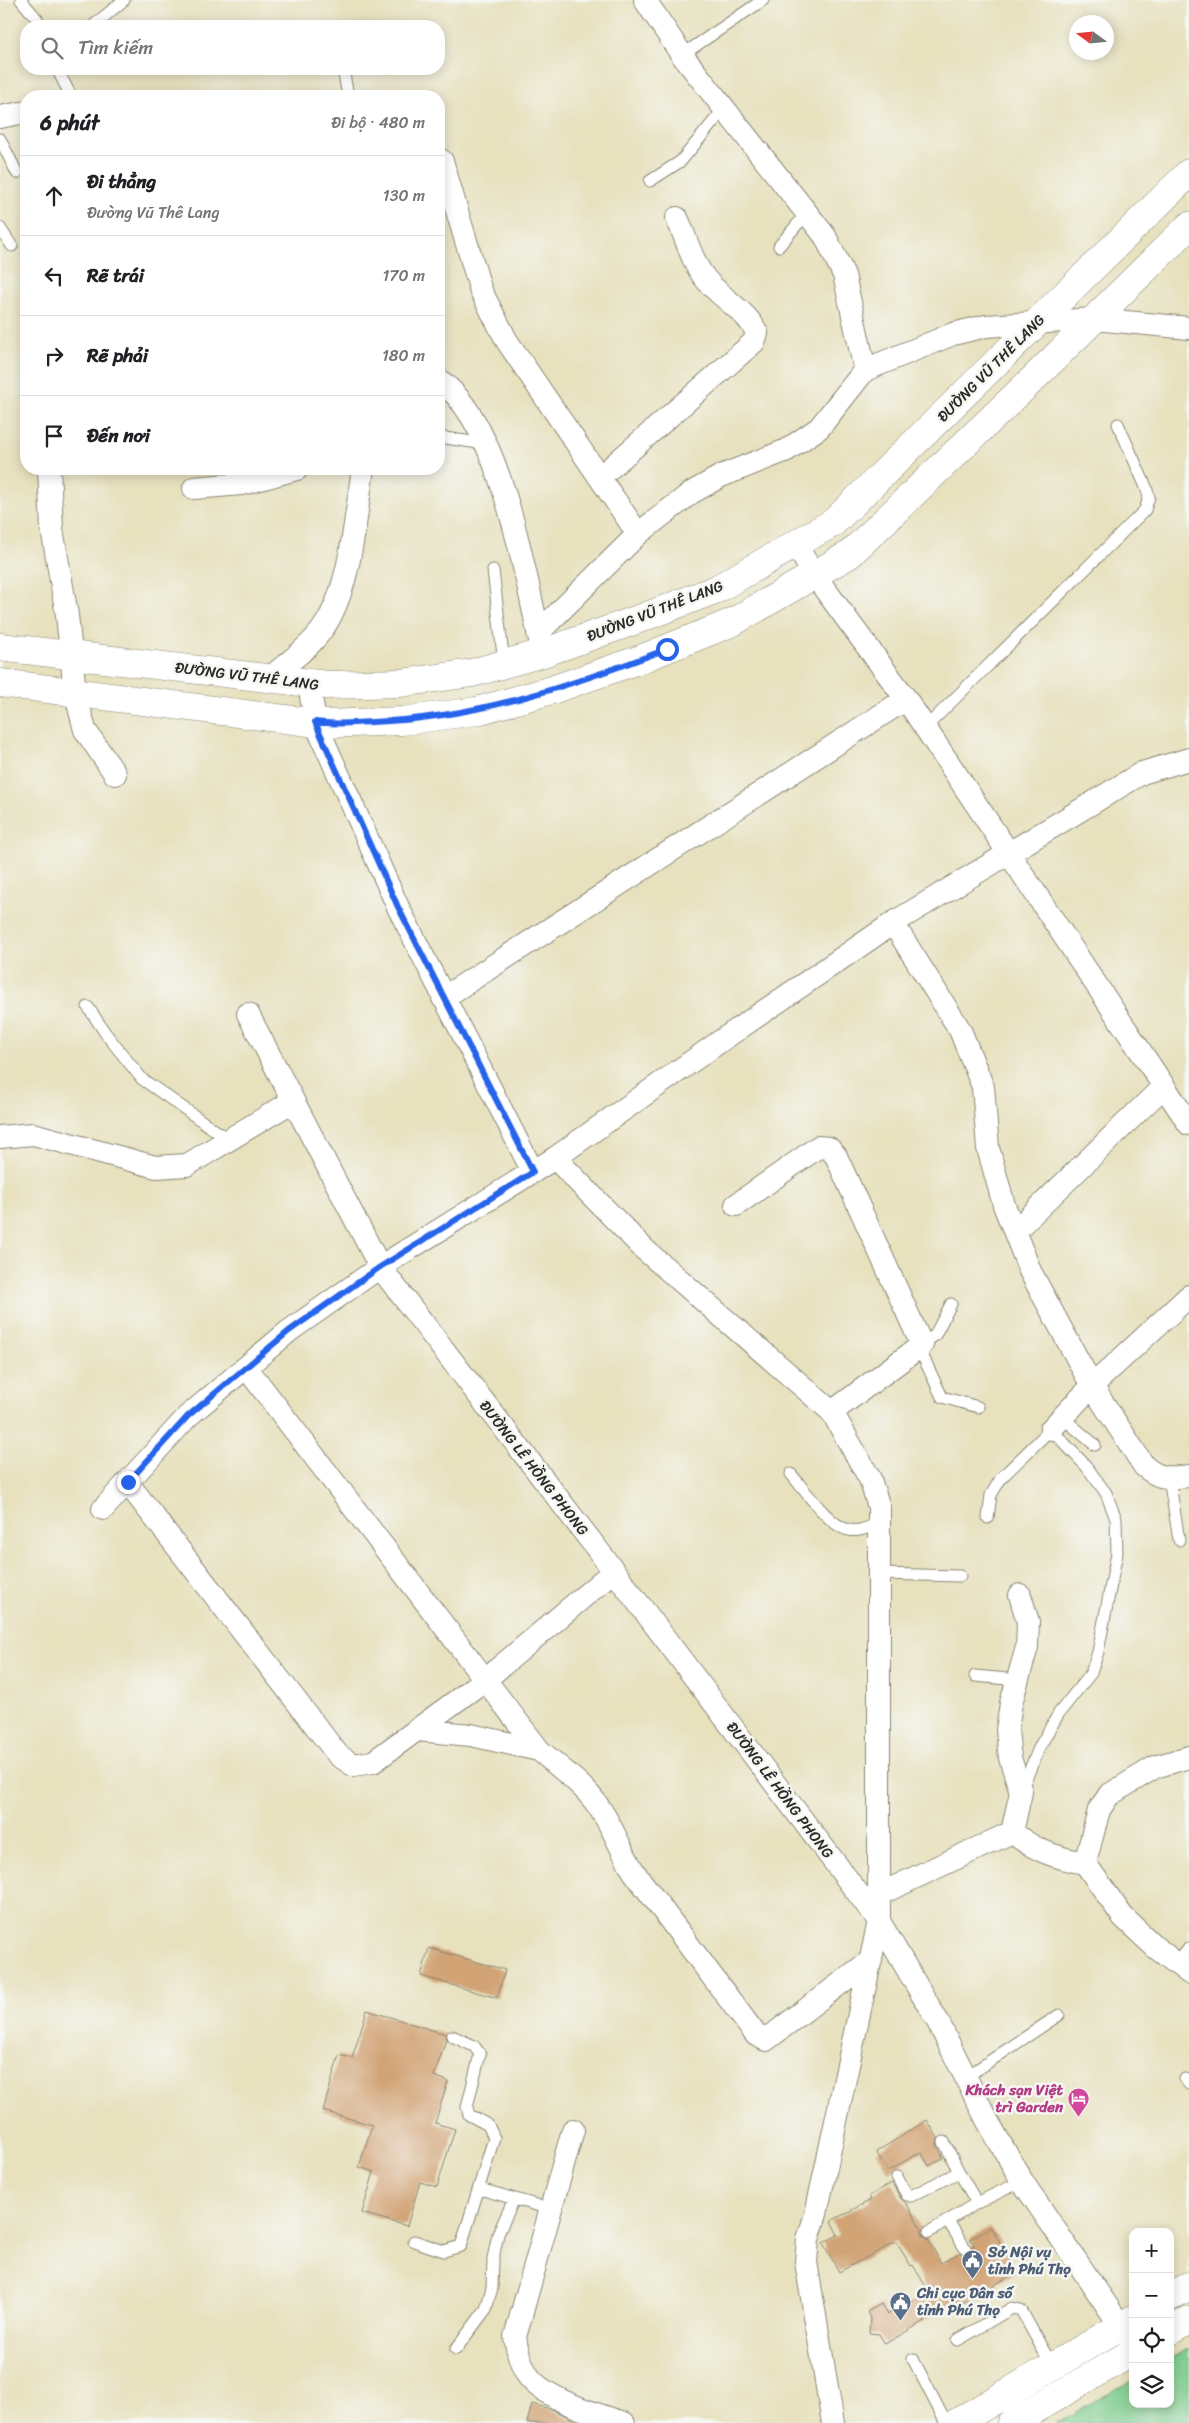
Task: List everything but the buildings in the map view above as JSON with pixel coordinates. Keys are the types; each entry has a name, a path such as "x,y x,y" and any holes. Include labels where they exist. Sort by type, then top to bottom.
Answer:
{"street":[{"path":"645,0 682,55 825,236 844,275 865,370"},
{"path":"0,117 20,113"},
{"path":"445,170 481,291 507,341 638,534"},
{"name":"ĐƯỜNG VŨ THÊ LANG","path":"0,647 308,683 401,684 472,673 504,664 541,643 639,619 716,589 834,522 1189,173"},
{"path":"600,477 754,342 757,333 752,322 705,279 694,264 689,243 677,218"},
{"path":"0,682 315,722 402,721 477,710 552,690 641,659 733,622 850,554 1189,226"},
{"path":"541,643 638,534 691,493 721,476 787,450 819,428 865,370 953,334 986,326 1094,319 1189,328"},
{"path":"445,385 468,411 485,444 502,490 541,643"},
{"path":"49,475 52,529 66,606 75,692 85,730 99,754 115,774"},
{"path":"194,488 242,484 275,475"},
{"path":"270,678 320,632 336,607 344,578 362,475"},
{"path":"794,544 815,576 926,728 1189,1124"},
{"path":"308,683 315,722 398,907 533,1172"},
{"path":"443,998 906,699"},
{"path":"103,1509 188,1416 289,1331 380,1267 555,1158 722,1040 893,923 1142,773 1189,759"},
{"path":"893,923 960,1030 983,1087 988,1148 1004,1205 1030,1271 1092,1386 1144,1466 1155,1476 1179,1477"},
{"name":"ĐƯỜNG LÊ HỒNG PHONG","path":"248,1014 380,1267 614,1571 879,1921 937,2020 1022,2181 1129,2329"},
{"path":"1014,1232 1164,1086"},
{"path":"0,1137 33,1134 156,1167 187,1165 292,1101"},
{"path":"736,1205 818,1147 828,1148 836,1156 920,1347 832,1412"},
{"path":"555,1158 645,1250 832,1412 870,1479 879,1507 879,1921 816,2214 808,2239 806,2262 833,2423"},
{"path":"1056,1423 1092,1386 1189,1296"},
{"path":"246,1367 539,1750 586,1791 606,1819 618,1846 634,1872 756,2035 766,2040 871,1960"},
{"path":"128,1482 338,1755 353,1765 373,1762 486,1679 614,1571"},
{"path":"1012,1832 1021,1792 1010,1758 1007,1730 1026,1646 1028,1622 1020,1595"},
{"path":"417,1730 471,1735 539,1750"},
{"path":"1085,1863 1099,1810 1109,1795 1155,1767 1189,1758"},
{"path":"880,1894 1012,1832"},
{"path":"1012,1832 1029,1846 1051,1856 1085,1863 1123,1917 1185,1962"},
{"path":"573,2130 514,2337 519,2358 528,2376 542,2388 569,2405 624,2423"},
{"path":"1174,2295 1189,2286"},
{"path":"1174,2329 1189,2320"},
{"path":"956,2423 1052,2366 1129,2329"},
{"path":"1011,2423 1129,2354"}],"lane":[{"path":"21,0 37,20"},
{"path":"100,20 124,0"},
{"path":"682,55 763,0"},
{"path":"60,75 68,90"},
{"path":"344,75 347,90"},
{"path":"650,181 681,161 724,109"},
{"path":"0,139 17,173"},
{"path":"778,246 807,213"},
{"path":"0,228 12,246"},
{"path":"926,728 1145,510 1149,497 1146,487 1118,424"},
{"path":"445,438 485,444"},
{"path":"493,570 504,664"},
{"path":"88,1007 106,1034 142,1079 229,1140"},
{"path":"951,1304 934,1335 920,1347 942,1397 978,1407"},
{"path":"1056,1423 1095,1445"},
{"path":"988,1518 991,1495 1001,1478 1056,1423"},
{"path":"1021,1792 1040,1746 1059,1712 1091,1673 1098,1652 1117,1553 1116,1519 1106,1493 1056,1423"},
{"path":"791,1474 833,1522 847,1530 859,1530 879,1523"},
{"path":"1178,1540 1179,1477"},
{"path":"879,1574 960,1576"},
{"path":"975,1676 1018,1680"},
{"path":"966,2077 1058,2015"},
{"path":"414,2241 444,2251 461,2246 494,2138 488,2125 469,2115 468,2107 480,2054 474,2046 452,2036"},
{"path":"944,2142 977,2203"},
{"path":"897,2177 907,2195 912,2196 959,2172"},
{"path":"929,2232 977,2203 1022,2181"},
{"path":"480,2188 550,2210"},
{"path":"456,2349 486,2309 492,2288 493,2259 498,2234 514,2199"},
{"path":"948,2221 965,2248"},
{"path":"958,2340 1012,2308 1021,2310 1052,2366"},
{"path":"913,2360 946,2423"}],"green space":[{"path":"1189,2349 1189,2423 1056,2423 1129,2382 1129,2408 1174,2408 1174,2357"}],"place":[{"name":"Khách sạn Việt trì Garden","path":"1079,2118"},
{"name":"Sở Nội vụ tỉnh Phú Thọ","path":"972,2280"},
{"name":"Chi cục Dân số tỉnh Phú Thọ","path":"901,2321"}],"route":[{"path":"128,1482 188,1416 289,1331 380,1267 533,1172 398,907 315,722 325,724 402,721 477,710 552,690 667,649"}]}
